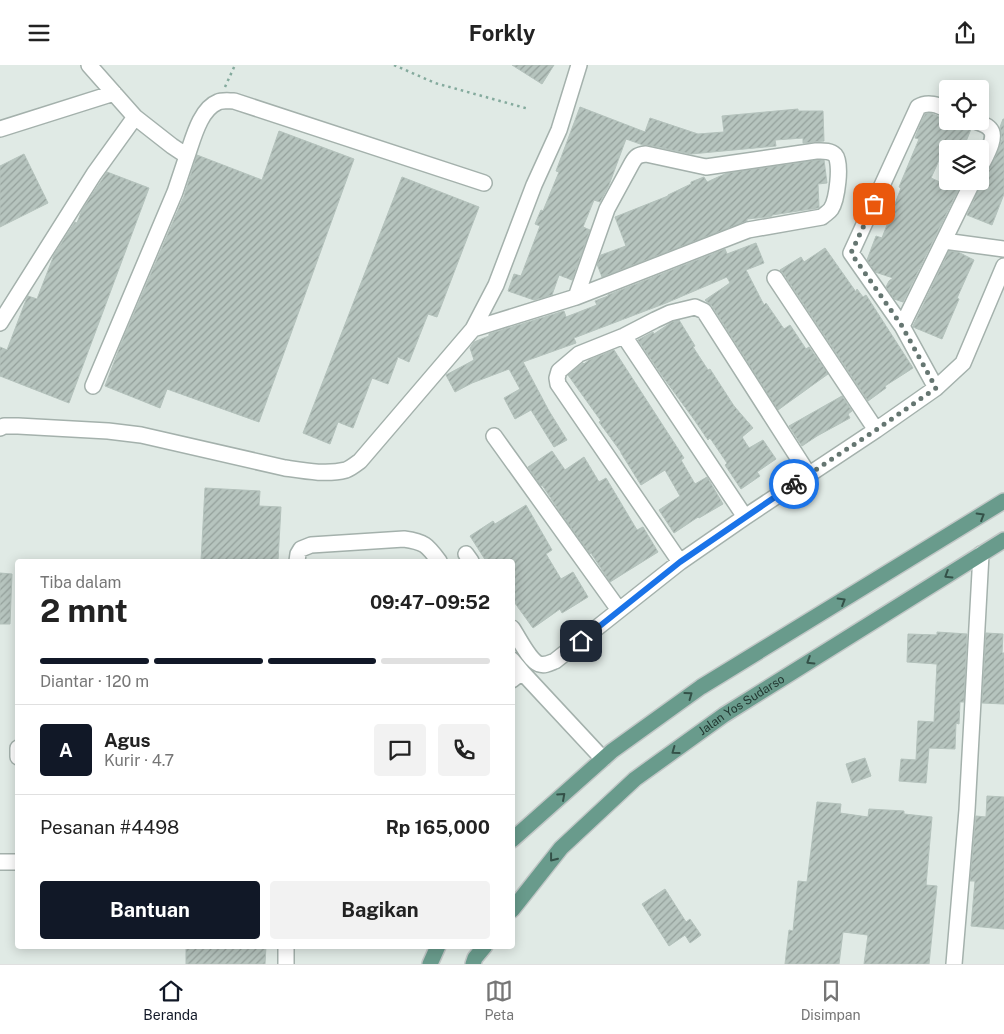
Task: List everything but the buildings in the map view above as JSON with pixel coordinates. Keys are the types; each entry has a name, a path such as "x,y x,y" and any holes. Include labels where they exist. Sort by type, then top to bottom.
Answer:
{"main road":[{"path":"515,837 612,751 701,687 1004,501"},
{"name":"Jalan Yos Sudarso","path":"515,907 561,848 635,779 724,715 1004,540"},
{"path":"430,964 437,949"},
{"path":"473,964 475,958 482,949"}],"street":[{"path":"89,65 135,117 172,147 187,156"},
{"path":"0,428 4,426 18,426 108,431 141,435 285,468 322,472 348,469 360,461 474,329 496,285 534,185 559,130 579,65"},
{"path":"0,129 114,93"},
{"path":"93,386 175,192 195,133 205,111 218,102 234,101 484,183"},
{"path":"936,388 902,326 851,253 918,107 924,104 939,106"},
{"path":"0,323 94,174 135,117"},
{"path":"989,128 993,135 989,148"},
{"path":"474,329 576,297 748,230 822,217 830,210 834,203 837,189 838,165 836,157 833,153 827,151 816,151 706,167 646,154 639,155 632,163 607,209 576,297"},
{"path":"902,326 969,190"},
{"path":"944,241 1004,249"},
{"path":"515,633 532,660 546,665 555,661 680,562 936,388 963,363 1004,266"},
{"path":"775,278 876,430"},
{"path":"680,562 558,384 557,377 559,371 579,354 624,336 670,313 695,307 704,311 809,475"},
{"path":"624,336 745,517"},
{"path":"494,436 619,610"},
{"path":"297,559 301,549 311,545 404,539 416,541 428,547 437,559"},
{"path":"954,964 967,810 981,554"},
{"path":"516,671 604,759"},
{"path":"0,862 15,862"},
{"path":"286,949 286,964"}],"path":[{"path":"218,102 235,65"},
{"path":"394,65 435,83 529,109"}],"way so far":[{"path":"794,484 936,388 902,326 851,253 874,204"}],"route":[{"path":"581,641 680,562 794,484"}]}
